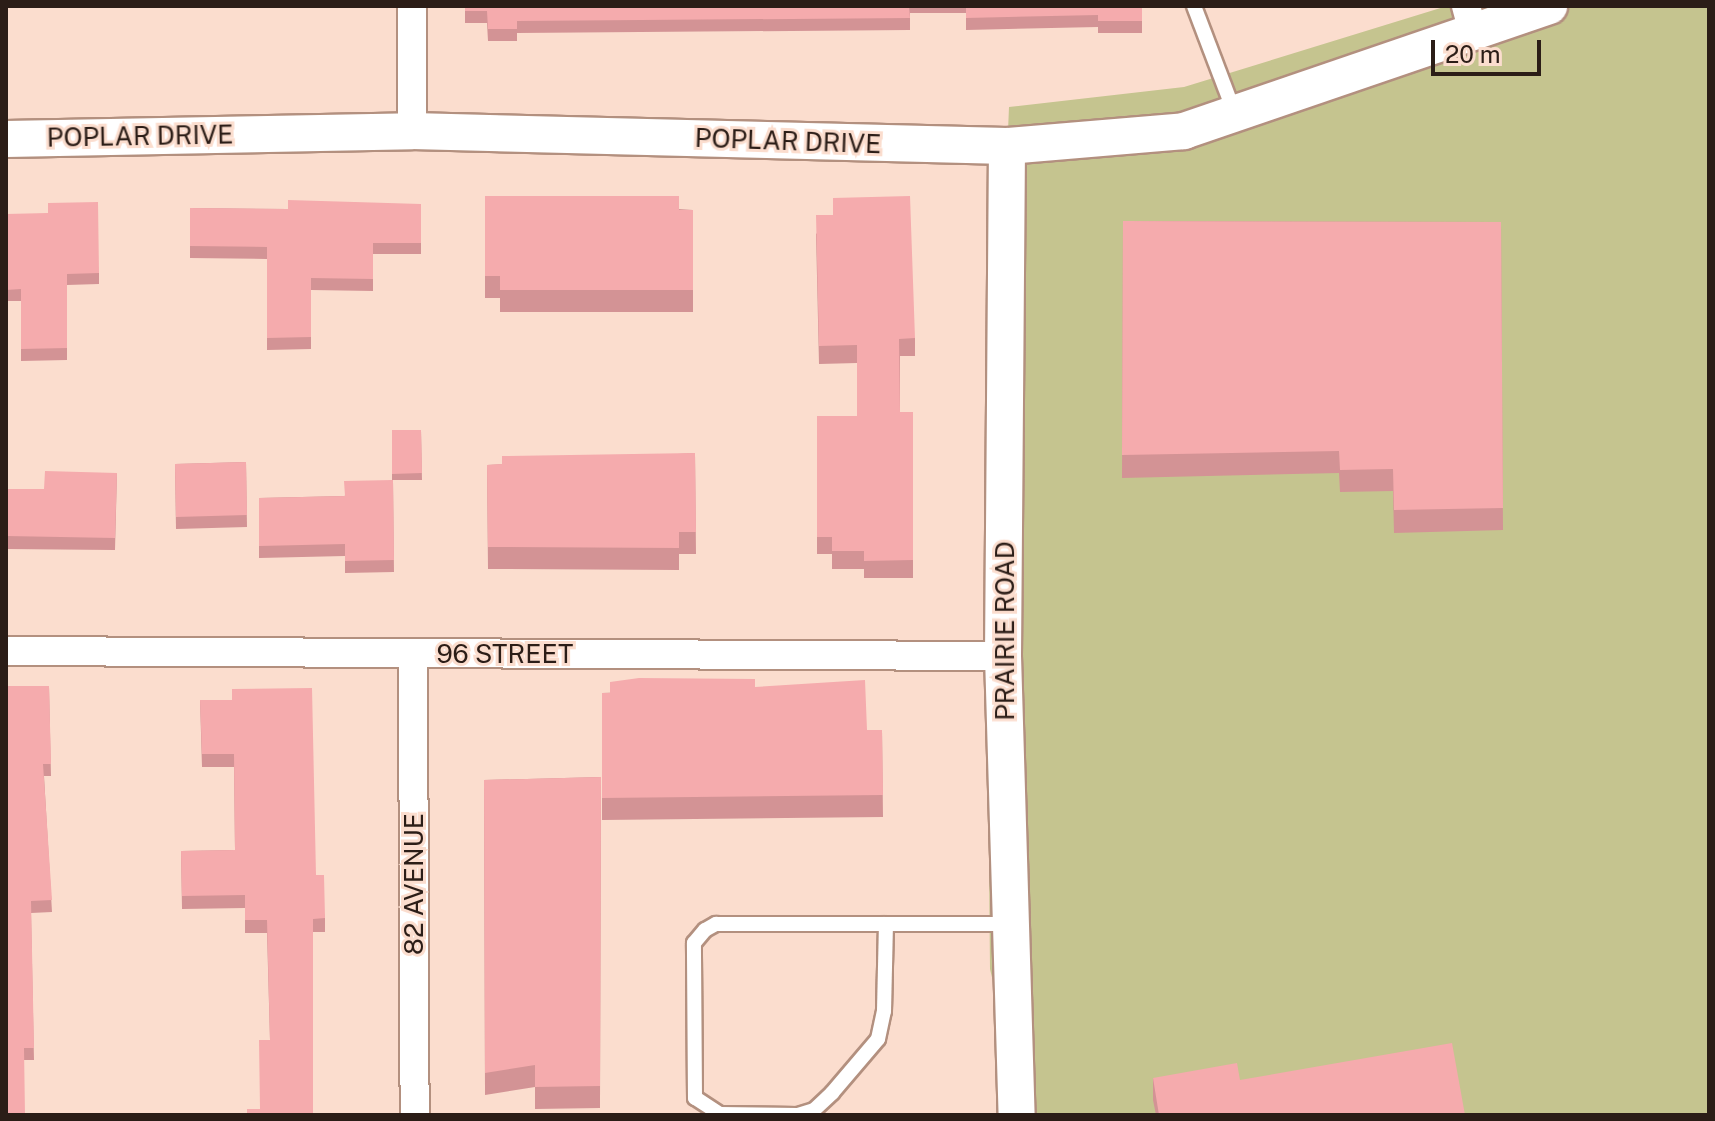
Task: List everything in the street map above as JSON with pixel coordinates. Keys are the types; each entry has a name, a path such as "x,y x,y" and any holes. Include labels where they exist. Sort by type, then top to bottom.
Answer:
{"street":[{"path":"412,6 412,131"},
{"name":"POPLAR DRIVE","path":"6,139 412,131 1007,146 1184,131 1235,114 1470,20 1549,6"},
{"name":"PRAIRIE ROAD","path":"1007,146 1003,656 1017,1115"},
{"name":"96 STREET","path":"6,651 1003,656"},
{"name":"82 AVENUE","path":"413,653 415,1115"}],"lane":[{"path":"1194,6 1235,114"},
{"path":"886,924 884,1011 878,1039 832,1093 798,1115 720,1114 695,1098 694,943 716,924 886,924 1009,924"}],"shaded area":[{"path":"1447,6 1709,6 1709,1115 1025,1115 990,969 987,637 1009,107 1184,87"}],"building":[{"path":"465,6 909,6 910,18 517,21 517,29 488,29 487,11 465,11"},
{"path":"966,6 1142,6 1142,21 1098,21 1098,15 966,18"},
{"path":"485,196 679,196 679,210 693,210 693,290 500,290 500,276 485,276"},
{"path":"910,196 915,338 899,339 900,412 913,412 913,560 864,561 864,551 832,551 832,537 817,537 817,416 857,416 857,345 819,346 816,215 833,215 833,198"},
{"path":"288,200 421,204 421,243 373,243 373,279 311,278 311,337 267,338 267,247 190,246 190,208 288,209"},
{"path":"98,202 99,273 67,274 67,348 21,349 21,289 6,290 6,214 48,213 48,203"},
{"path":"1123,221 1501,222 1503,508 1394,510 1393,469 1340,470 1339,451 1122,455"},
{"path":"392,430 421,430 422,473 392,474"},
{"path":"695,453 696,532 679,532 679,548 488,547 487,465 502,464 502,456"},
{"path":"246,462 247,515 176,517 175,464"},
{"path":"45,471 117,473 115,538 6,536 6,489 44,489"},
{"path":"393,480 394,560 345,561 345,544 259,546 259,498 345,496 344,481"},
{"path":"639,678 755,679 755,687 865,680 867,730 882,730 883,795 602,798 602,693 610,693 610,682"},
{"path":"6,686 49,686 51,764 43,764 52,900 31,901 34,1048 24,1048 25,1115 6,1115"},
{"path":"312,688 316,875 324,875 325,918 313,919 313,1115 247,1115 247,1109 260,1109 259,1040 270,1040 267,920 245,920 245,895 182,896 181,851 235,850 234,754 202,754 200,700 232,700 232,689"},
{"path":"601,777 600,1086 535,1087 535,1065 485,1073 484,780"},
{"path":"1452,1043 1465,1115 1159,1115 1153,1078 1237,1063 1240,1080"}]}
